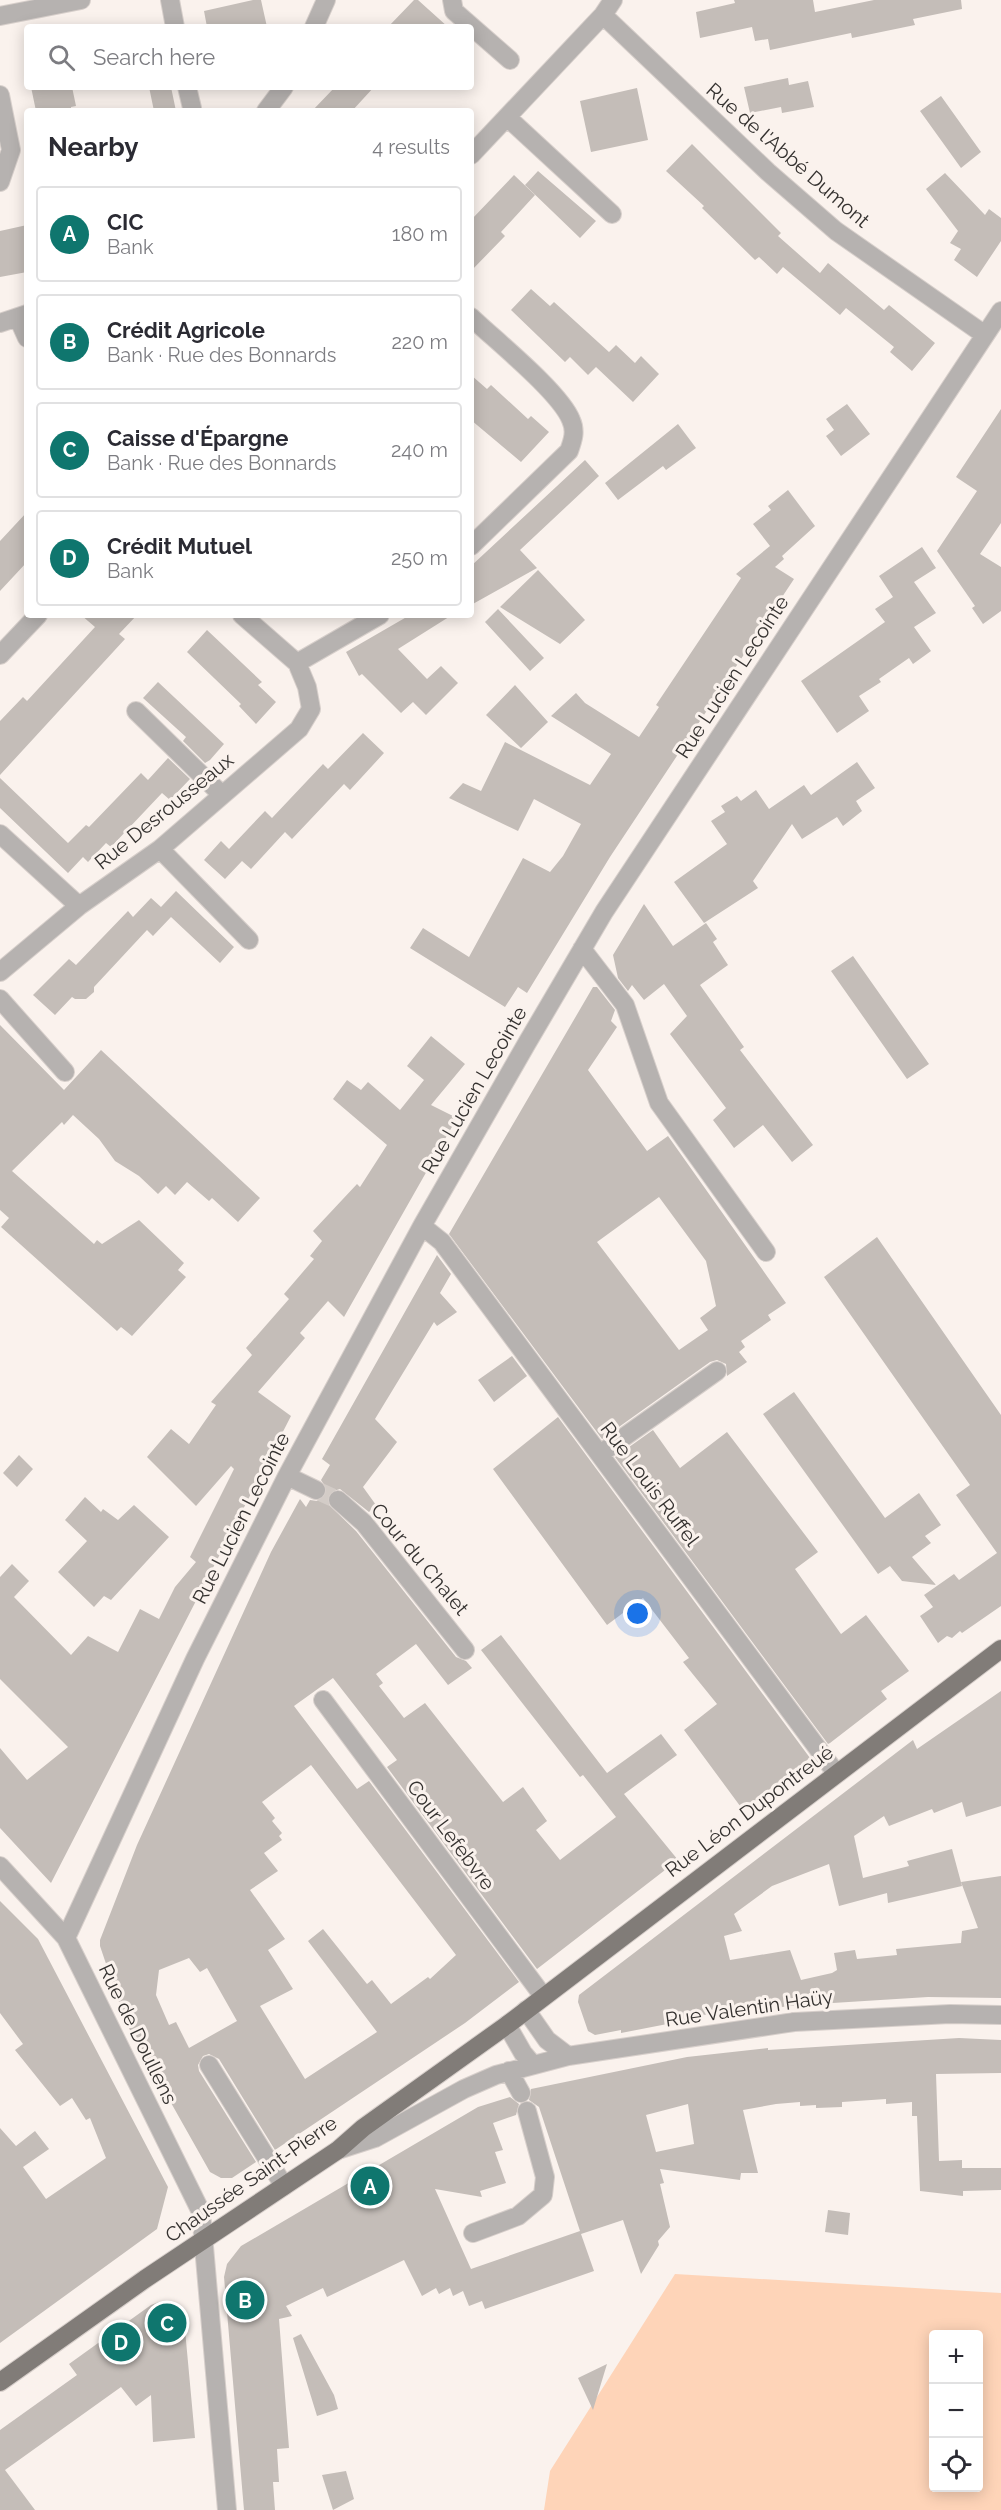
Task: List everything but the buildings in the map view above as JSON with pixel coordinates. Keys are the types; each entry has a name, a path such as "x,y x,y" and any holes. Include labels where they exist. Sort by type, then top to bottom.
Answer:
{"main road":[{"name":"Rue Léon Dupontreué","path":"526,2010 1001,1649"},
{"name":"Chaussée Saint-Pierre","path":"0,2382 204,2239 338,2150 363,2128 526,2010"}],"street":[{"path":"0,16 81,0"},
{"path":"170,0 174,24"},
{"path":"315,24 326,0"},
{"path":"452,0 454,11 469,24"},
{"path":"474,152 603,15 613,0"},
{"name":"Rue de l'Abbé Dumont","path":"603,15 768,172 836,231 985,335"},
{"path":"474,28 510,60"},
{"path":"189,90 192,108"},
{"path":"268,108 282,90"},
{"path":"0,95 11,150 0,182"},
{"path":"507,117 612,214"},
{"name":"Rue Lucien Lecointe","path":"66,1938 195,1659 287,1476 422,1226 582,950 1001,310"},
{"path":"0,323 23,316"},
{"path":"474,321 557,398 571,419 574,436 569,451 474,543"},
{"path":"0,655 35,618"},
{"path":"245,618 297,663 375,618"},
{"name":"Rue Desrousseaux","path":"0,972 79,906 160,849 299,729 311,709 307,687 297,663"},
{"path":"136,711 222,795"},
{"path":"0,834 79,906"},
{"path":"160,849 249,940"},
{"path":"582,950 625,1005 659,1103 766,1252"},
{"path":"0,999 65,1072"},
{"name":"Rue Louis Ruffel","path":"422,1226 442,1242 836,1773"},
{"path":"600,1454 717,1371"},
{"path":"287,1476 316,1491"},
{"name":"Cour du Chalet","path":"338,1500 364,1523 465,1650"},
{"name":"Cour Lefebvre","path":"323,1700 543,1996"},
{"name":"Rue de Doullens","path":"0,1866 66,1938 201,2212 228,2510"},
{"path":"526,2010 547,2040 568,2056"},
{"name":"Rue Valentin Haüy","path":"338,2150 375,2138 464,2089 509,2071 568,2056 794,2022 939,2014 1001,2015"},
{"path":"507,2025 517,2044 533,2065"},
{"path":"209,2065 284,2186"},
{"path":"509,2071 521,2093"},
{"path":"473,2233 518,2216 543,2195 545,2176 527,2111"}],"shaded area":[{"path":"675,2274 1001,2293 1001,2510 544,2510 550,2471"}],"tunnel":[{"path":"316,1490 338,1500"}],"place":[{"name":"CIC","path":"370,2186"},
{"name":"Crédit Agricole","path":"245,2300"},
{"name":"Caisse d'Épargne","path":"167,2323"},
{"name":"Crédit Mutuel","path":"121,2342"}]}
